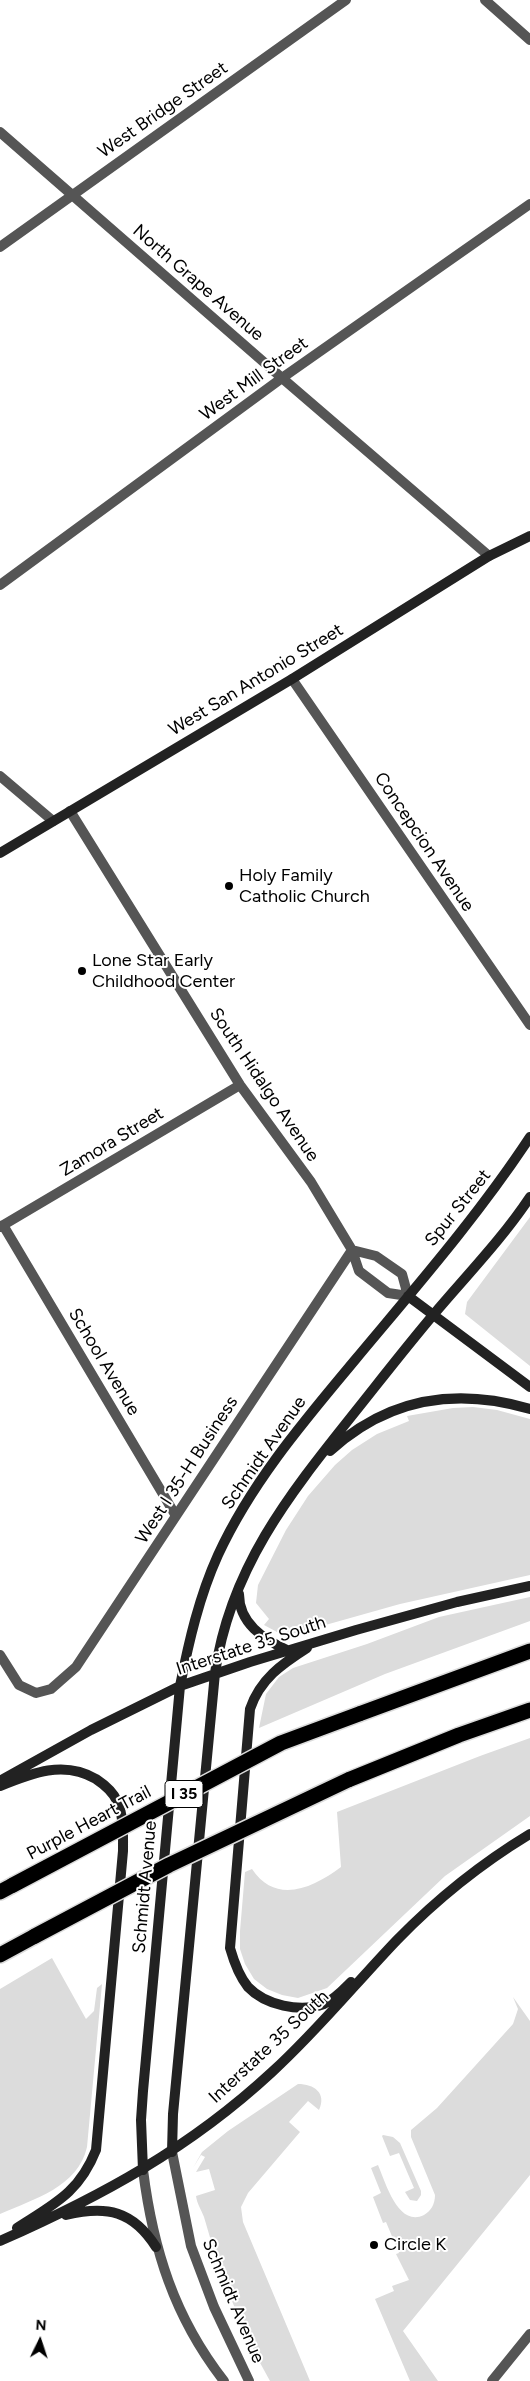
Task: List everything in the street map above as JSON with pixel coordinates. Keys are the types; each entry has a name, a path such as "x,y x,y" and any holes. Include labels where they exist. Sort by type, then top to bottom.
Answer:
{"highway":[{"name":"Purple Heart Trail","path":"6,1888 281,1743 530,1651"},
{"path":"0,1955 169,1865 348,1780 459,1735 530,1710"}],"main road":[{"name":"West San Antonio Street","path":"0,853 292,678 489,556 530,536"},
{"name":"Spur Street","path":"408,1296 497,1187 530,1137"},
{"path":"434,1314 510,1227 530,1197"},
{"name":"South Hidalgo Avenue","path":"408,1296 530,1387"},
{"name":"Schmidt Avenue","path":"143,2170 141,2120 143,2091 180,1686 192,1628 218,1555 235,1522 276,1458 408,1296"},
{"name":"Schmidt Avenue","path":"172,2152 173,2114 215,1673 225,1631 239,1590 273,1519 304,1476 434,1314"},
{"path":"304,1476 363,1424 397,1409 428,1401 457,1397 505,1402 530,1408"},
{"name":"Interstate 35 South","path":"0,1781 91,1730 180,1686 215,1673 287,1650 457,1602 530,1586"},
{"path":"239,1590 240,1609 250,1625 266,1639 287,1650"},
{"path":"314,1643 269,1675 257,1692 250,1709 230,1934 233,1958 243,1979 257,1995 288,2006 313,2006 334,1998 398,1940"},
{"path":"0,1786 28,1775 52,1769 73,1770 87,1774 103,1783 118,1803 123,1831 123,1851 96,2150 82,2178 66,2195 0,2240"},
{"name":"Interstate 35 South","path":"0,2240 51,2218 143,2170 209,2126 272,2072 332,2012 398,1940 468,1877 505,1849 530,1834"},
{"path":"51,2218 94,2210 116,2212 126,2215 139,2224 156,2247"}],"street":[{"name":"West Bridge Street","path":"0,247 346,0"},
{"path":"485,0 530,40"},
{"name":"North Grape Avenue","path":"0,132 489,556"},
{"name":"West Mill Street","path":"0,585 282,378 530,204"},
{"name":"Concepcion Avenue","path":"292,678 530,1025"},
{"path":"0,776 53,821"},
{"name":"South Hidalgo Avenue","path":"70,811 240,1085 311,1182 352,1250 359,1271 388,1292 408,1296"},
{"name":"Zamora Street","path":"2,1226 240,1085"},
{"name":"School Avenue","path":"2,1226 176,1516"},
{"path":"352,1250 376,1256 402,1274 408,1296"},
{"name":"West I 35-H Business","path":"0,1655 19,1685 36,1693 51,1689 76,1667 352,1250"},
{"name":"Schmidt Avenue","path":"172,2152 191,2246 214,2307 249,2381"},
{"name":"Schmidt Avenue","path":"143,2170 156,2247 174,2295 191,2331 209,2361 224,2381"},
{"path":"492,2381 530,2334"}],"shaded area":[{"path":"530,1217 530,1366 465,1314 467,1302"},
{"path":"473,1407 497,1410 530,1419 530,1575 400,1604 297,1633 277,1632 264,1625 269,1619 256,1603 258,1585 286,1530 308,1496 335,1465 352,1450 377,1434 409,1421 407,1416 453,1408"},
{"path":"530,1597 530,1621 385,1674 259,1728 266,1694 279,1677 293,1668 367,1644 439,1617"},
{"path":"530,1738 530,1816 445,1876 327,1988 298,1998 282,1995 267,1989 254,1979 245,1964 240,1949 245,1872 252,1869 272,1887 283,1890 307,1886 319,1881 341,1867 337,1812"},
{"path":"52,1958 86,2019 94,2011 97,1988 102,1984 87,2147 82,2161 64,2182 40,2197 0,2214 0,1989"},
{"path":"513,1997 530,2021 530,2175 403,2331 438,2381 410,2381 375,2299 394,2291 392,2286 409,2280 396,2254 399,2253 386,2222 383,2223 373,2197 381,2193 371,2168 378,2165 394,2201 407,2215 415,2217 424,2215 431,2209 435,2195 411,2137 411,2130 437,2108 513,2024 518,2009"},
{"path":"298,2084 304,2084 318,2091 321,2099 319,2110 308,2101 289,2122 300,2132 248,2193 241,2207 243,2222 310,2381 270,2381 259,2362 232,2301 204,2217 197,2202 196,2196 215,2190 209,2169 196,2172 205,2157 201,2155 193,2168 202,2152 228,2131"},
{"path":"383,2135 393,2137 400,2143 421,2191 417,2201 410,2200 405,2192 414,2188 399,2153 390,2156"}],"place":[{"name":"Holy Family Catholic Church","path":"229,886"},
{"name":"Lone Star Early Childhood Center","path":"82,971"},
{"name":"Circle K","path":"374,2245"}]}
